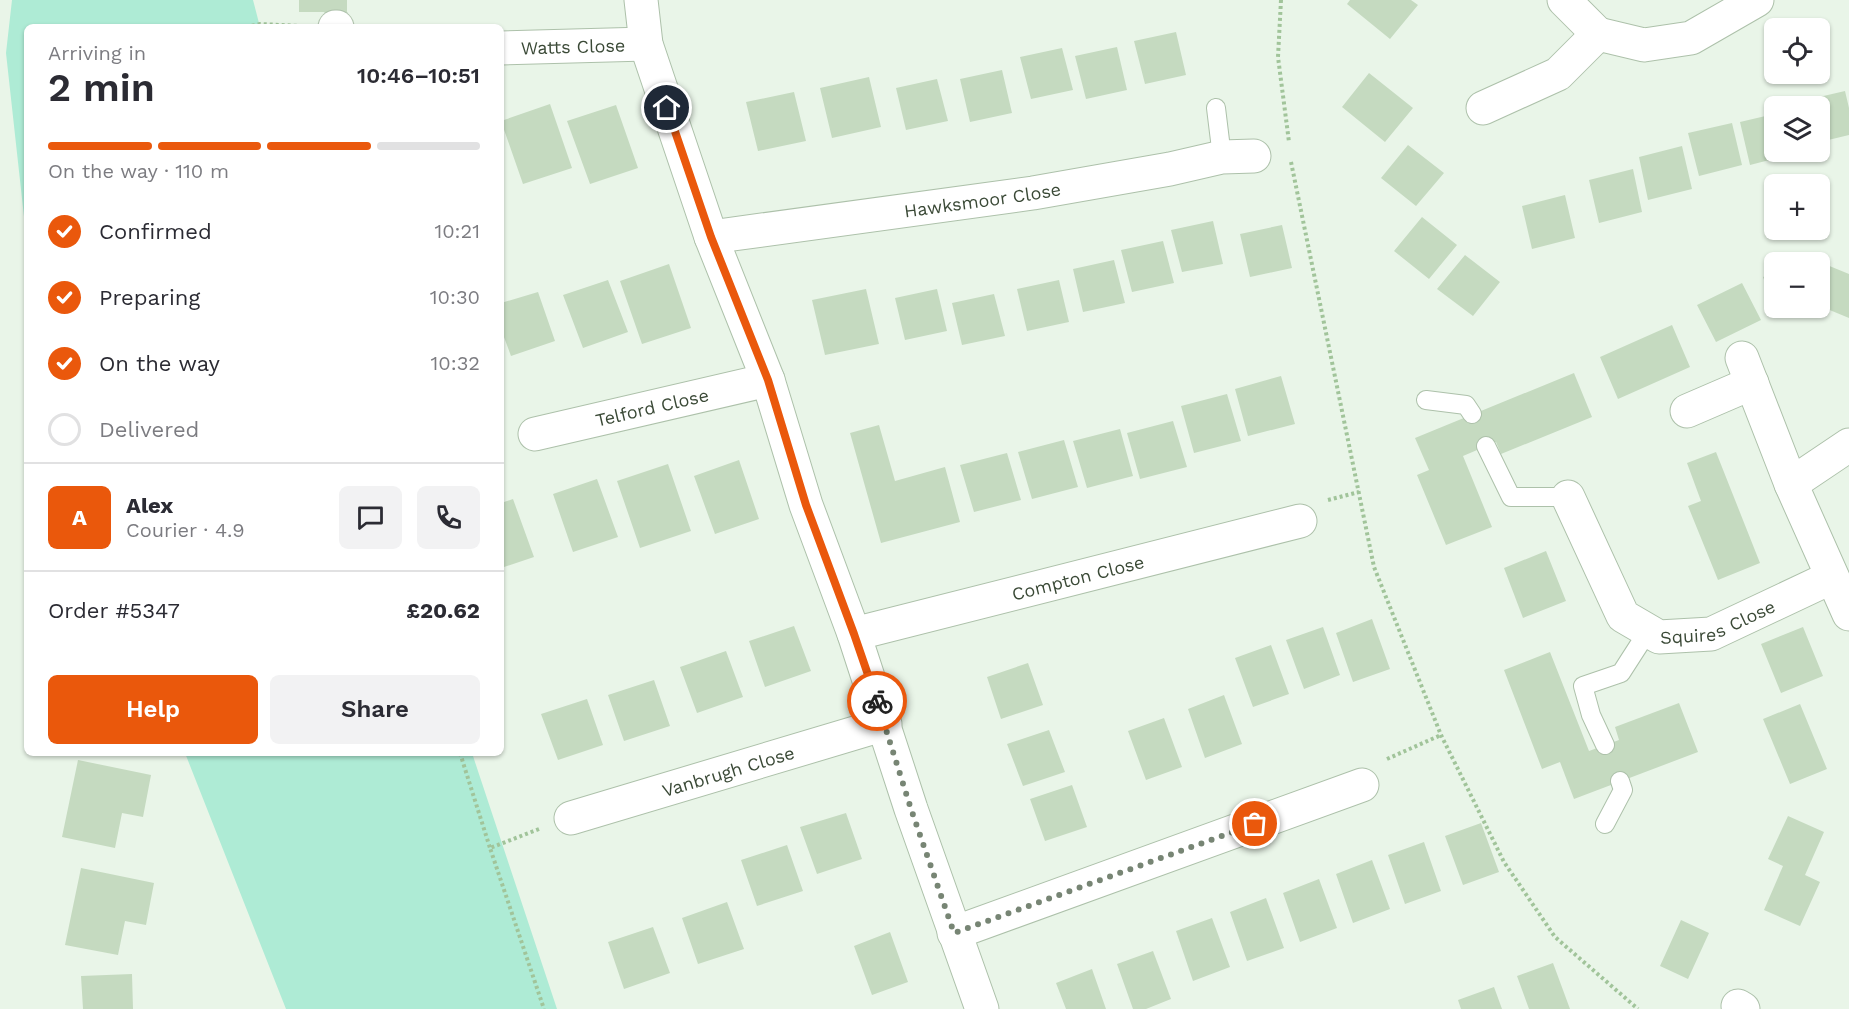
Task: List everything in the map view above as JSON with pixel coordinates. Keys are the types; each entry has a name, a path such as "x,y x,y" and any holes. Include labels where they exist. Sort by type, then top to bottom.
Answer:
{"street":[{"path":"641,0 646,44 711,237 768,380 806,505 854,634 911,809 982,1009"},
{"path":"1564,0 1598,34 1644,45 1691,38 1757,0"},
{"path":"1483,108 1558,74 1598,34"},
{"name":"Watts Close","path":"504,48 646,44"},
{"name":"Hawksmoor Close","path":"711,237 1033,193 1170,169 1222,157 1254,156"},
{"path":"1687,411 1747,371 1791,484 1849,614"},
{"name":"Telford Close","path":"535,434 768,380"},
{"path":"1791,484 1849,445"},
{"name":"Squires Close","path":"1568,497 1623,616 1659,637 1711,634 1832,577"},
{"name":"Compton Close","path":"854,634 1300,521"},
{"name":"Vanbrugh Close","path":"571,818 885,724"},
{"path":"954,933 1362,785"}],"lane":[{"path":"1216,108 1222,157"},
{"path":"1426,400 1466,405 1472,414"},
{"path":"1486,446 1511,497 1568,497"},
{"path":"1605,745 1591,715 1583,686 1621,673 1648,631"},
{"path":"1605,824 1623,790 1620,781"}],"path":[{"path":"1281,0 1278,57 1289,144"},
{"path":"1290,155 1374,567 1441,735 1504,862 1555,937 1638,1009"},
{"path":"1362,785 1357,772 1441,735"},
{"path":"461,756 543,1009"},
{"path":"490,848 501,842"}],"green space":[{"path":"12,0 253,0 259,24 24,24 24,217 6,53"},
{"path":"186,756 473,756 557,1009 286,1009"}],"building":[{"path":"299,0 347,0 347,12 299,12"},
{"path":"1350,0 1411,0 1418,5 1390,39 1347,4"},
{"path":"1176,32 1186,75 1145,84 1134,41"},
{"path":"1117,47 1127,90 1086,99 1075,56"},
{"path":"1062,48 1073,90 1031,99 1020,57"},
{"path":"1002,70 1012,113 970,122 960,79"},
{"path":"1369,73 1413,108 1385,142 1342,107"},
{"path":"869,77 881,127 832,138 820,88"},
{"path":"937,79 948,121 906,130 896,88"},
{"path":"1845,91 1849,108 1849,135 1830,140 1830,96 1824,96"},
{"path":"794,92 806,141 758,151 746,102"},
{"path":"550,104 572,168 523,184 504,130 504,120"},
{"path":"616,105 638,168 590,184 567,121"},
{"path":"1764,116 1764,161 1750,165 1740,122"},
{"path":"1732,123 1742,165 1699,176 1688,133"},
{"path":"1408,145 1444,173 1416,206 1381,178"},
{"path":"1682,146 1692,189 1648,200 1639,157"},
{"path":"1633,169 1642,212 1599,223 1589,180"},
{"path":"1565,195 1575,238 1532,249 1522,206"},
{"path":"1422,217 1457,245 1429,279 1394,251"},
{"path":"1213,221 1223,264 1182,272 1171,230"},
{"path":"1282,225 1292,268 1250,277 1240,234"},
{"path":"1163,241 1174,283 1132,292 1121,250"},
{"path":"1465,255 1500,282 1473,316 1437,289"},
{"path":"1114,260 1125,303 1083,312 1073,269"},
{"path":"669,264 691,328 642,344 620,281"},
{"path":"1830,266 1849,274 1849,318 1830,310"},
{"path":"608,280 628,332 583,348 563,295"},
{"path":"1059,280 1069,322 1027,331 1017,289"},
{"path":"1742,283 1761,320 1716,342 1697,305"},
{"path":"866,289 879,344 825,355 812,300"},
{"path":"937,289 947,331 905,340 895,298"},
{"path":"538,292 555,341 511,356 504,337 504,302"},
{"path":"994,294 1005,336 962,345 952,303"},
{"path":"1672,325 1690,367 1618,399 1600,357"},
{"path":"1574,373 1592,417 1501,454 1496,442 1463,456 1492,527 1446,545 1417,475 1429,470 1415,438"},
{"path":"1281,376 1295,424 1248,436 1235,389"},
{"path":"1227,394 1241,441 1194,453 1181,406"},
{"path":"1173,421 1187,467 1140,479 1127,433"},
{"path":"879,425 895,481 945,467 960,522 881,543 850,433"},
{"path":"1120,429 1133,476 1087,488 1073,441"},
{"path":"1064,440 1078,487 1032,499 1018,452"},
{"path":"1716,452 1760,563 1718,580 1688,506 1701,501 1687,463"},
{"path":"1007,453 1021,500 974,512 960,465"},
{"path":"739,460 759,519 715,534 694,476"},
{"path":"668,464 691,531 640,548 617,481"},
{"path":"597,479 618,537 573,552 553,494"},
{"path":"513,499 534,557 504,567 504,502"},
{"path":"1546,551 1566,601 1523,618 1504,568"},
{"path":"1372,619 1390,669 1353,682 1336,633"},
{"path":"794,626 811,671 765,687 749,641"},
{"path":"1323,627 1340,675 1304,689 1286,640"},
{"path":"1803,627 1823,676 1781,693 1761,644"},
{"path":"1271,645 1289,694 1253,707 1235,658"},
{"path":"726,651 743,697 697,713 680,667"},
{"path":"1550,652 1589,751 1619,740 1615,727 1679,703 1698,752 1574,799 1560,762 1542,769 1504,670"},
{"path":"1028,663 1043,705 1001,719 987,677"},
{"path":"654,680 670,726 624,741 608,695"},
{"path":"1224,695 1242,744 1205,758 1188,709"},
{"path":"587,699 603,745 558,760 541,714"},
{"path":"1800,704 1827,769 1790,784 1763,719"},
{"path":"1164,718 1182,767 1146,780 1128,731"},
{"path":"1049,730 1065,772 1023,786 1007,744"},
{"path":"78,760 151,775 143,817 122,813 115,848 62,837"},
{"path":"1072,785 1087,827 1045,841 1030,799"},
{"path":"846,813 862,859 817,874 800,827"},
{"path":"1788,816 1824,832 1805,875 1820,882 1800,926 1764,910 1783,866 1768,859"},
{"path":"1481,823 1499,872 1463,885 1445,836"},
{"path":"1424,842 1441,891 1405,904 1388,855"},
{"path":"787,845 803,891 757,906 741,860"},
{"path":"1372,860 1390,909 1353,923 1336,874"},
{"path":"81,868 154,883 146,925 125,921 118,955 65,945"},
{"path":"1319,879 1337,928 1300,942 1283,893"},
{"path":"1266,898 1284,948 1247,961 1230,912"},
{"path":"727,902 744,949 698,964 682,918"},
{"path":"1212,918 1230,967 1193,981 1176,931"},
{"path":"1681,920 1709,933 1688,979 1660,966"},
{"path":"653,927 670,973 624,989 608,942"},
{"path":"890,932 908,982 872,995 854,946"},
{"path":"1153,951 1171,999 1146,1009 1133,1009 1117,964"},
{"path":"1553,963 1570,1009 1529,1009 1517,976"},
{"path":"1092,969 1106,1009 1066,1009 1056,983"},
{"path":"132,974 133,1009 83,1009 81,976"},
{"path":"1494,987 1502,1009 1461,1009 1458,1000"}],"way so far":[{"path":"877,701 954,933 1255,824"}],"route":[{"path":"667,108 711,237 768,380 806,505 877,701"}]}
